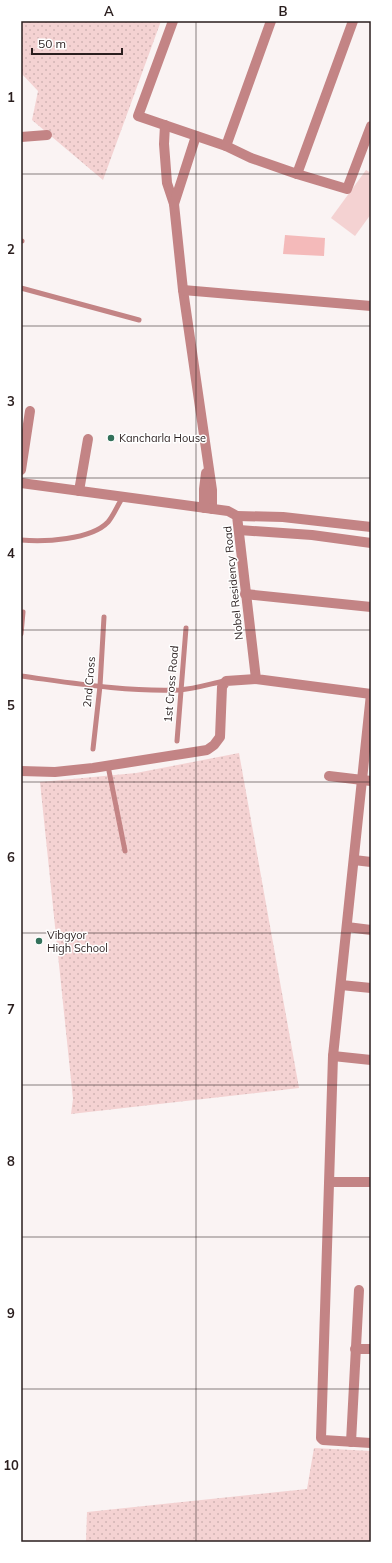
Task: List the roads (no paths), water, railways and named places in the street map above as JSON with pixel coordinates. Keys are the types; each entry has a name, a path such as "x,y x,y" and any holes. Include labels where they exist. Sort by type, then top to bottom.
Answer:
{"street":[{"path":"173,21 138,116 226,146 251,158 347,189 371,126"},
{"path":"226,146 271,21"},
{"path":"297,174 353,21"},
{"path":"165,125 164,144 167,183 174,204 183,290 208,463 204,489 208,508"},
{"path":"21,137 47,135"},
{"path":"174,204 196,136"},
{"path":"183,290 371,306"},
{"path":"21,470 30,411"},
{"path":"79,491 88,439"},
{"name":"Nobel Residency Road","path":"21,483 228,511 237,516 256,679"},
{"path":"237,516 283,517 371,527"},
{"path":"239,530 312,535 371,543"},
{"path":"245,594 371,607"},
{"path":"21,771 54,772 108,766 207,750 214,745 220,737 222,687 226,681 256,679 371,694 367,780 354,860 333,1056 321,1438 323,1440 371,1443"},
{"path":"329,776 367,780"},
{"path":"354,860 371,862"},
{"path":"347,927 371,930"},
{"path":"341,985 371,988"},
{"path":"333,1056 371,1060"},
{"path":"330,1182 371,1182"},
{"path":"351,1442 359,1290"},
{"path":"356,1349 371,1349"}],"lane":[{"path":"21,288 139,320"},
{"path":"21,540 39,541 85,535 108,522 122,497"},
{"path":"21,634 23,612"},
{"name":"2nd Cross","path":"93,749 100,686 104,617"},
{"name":"1st Cross Road","path":"177,741 186,628"},
{"path":"21,676 100,686 156,690 181,690 226,681"},
{"path":"108,766 125,851"}],"place":[{"name":"Kancharla House","path":"111,438"},
{"name":"Vibgyor High School","path":"39,941"}]}
